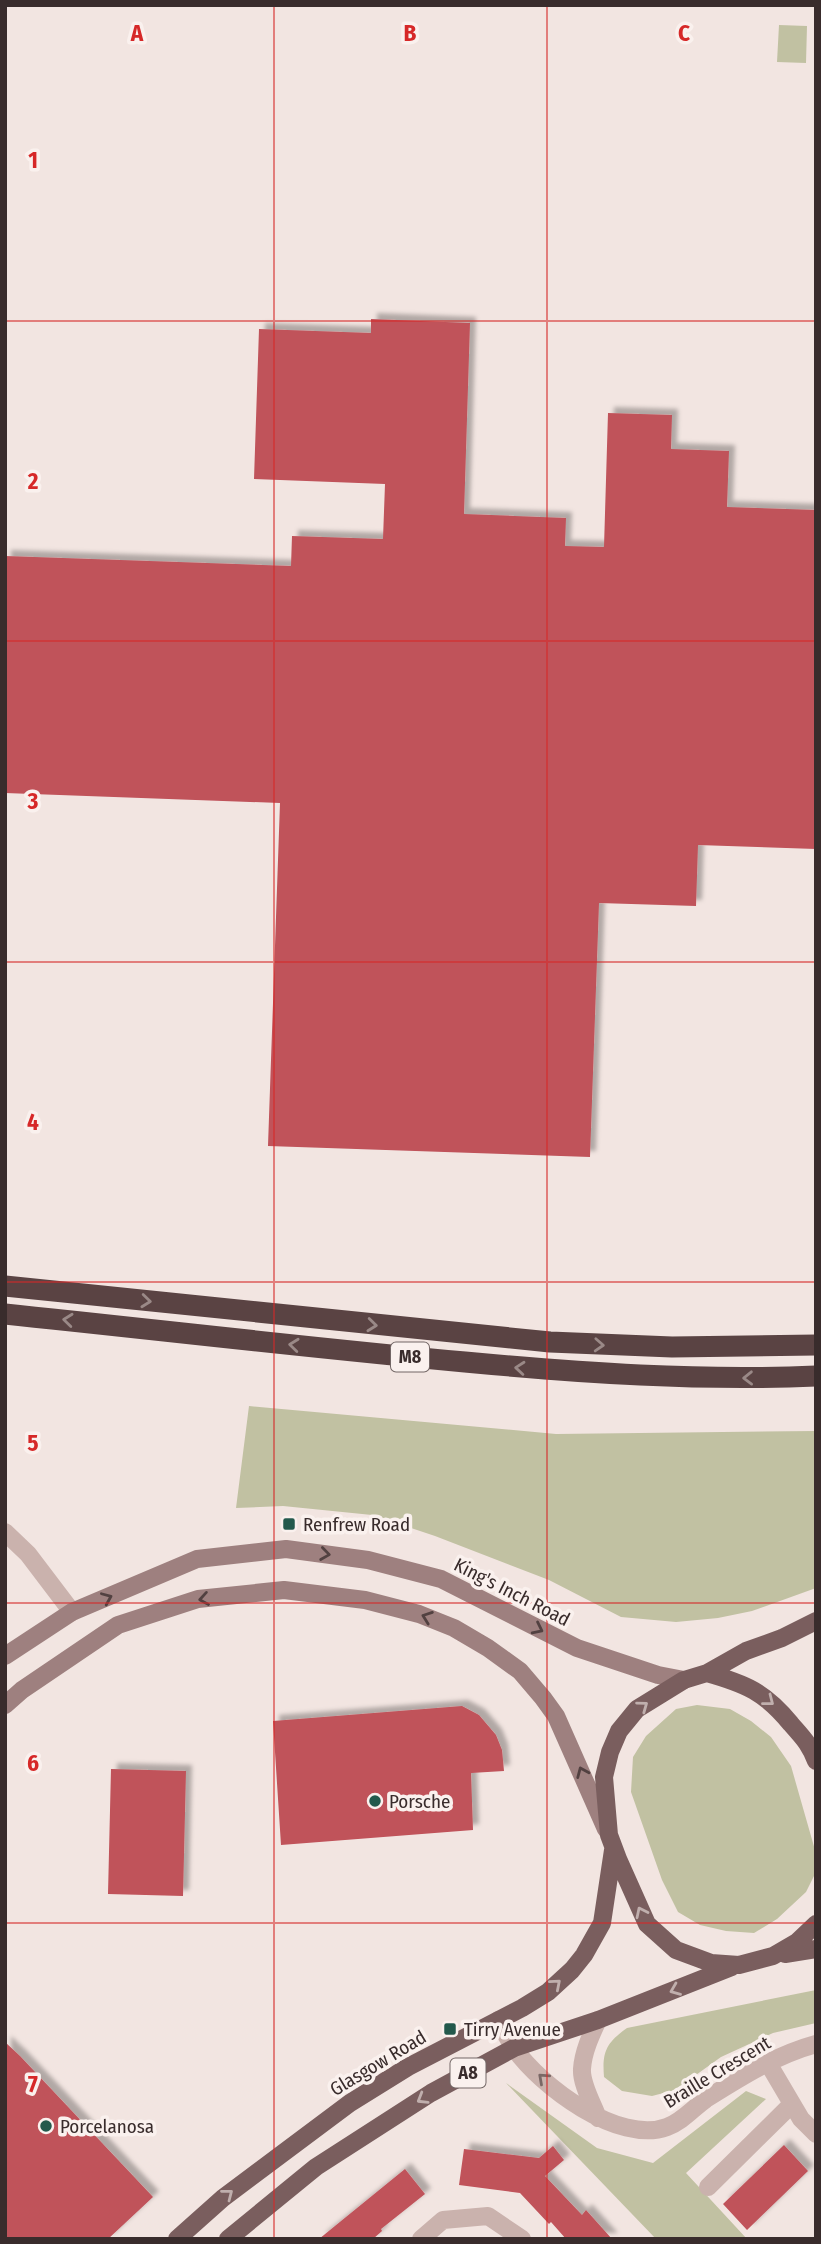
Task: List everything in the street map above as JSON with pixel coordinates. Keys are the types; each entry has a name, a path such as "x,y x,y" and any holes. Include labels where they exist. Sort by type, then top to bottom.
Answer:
{"highway":[{"name":"M8","path":"5,1286 550,1342 672,1347 816,1345"},
{"name":"M8","path":"5,1314 401,1357 573,1372 744,1378 816,1376"}],"main road":[{"path":"816,1621 782,1638 746,1651 707,1674 684,1681 637,1709 619,1731 604,1777 611,1841 647,1924 662,1939 691,1957 710,1963 738,1965 816,1949"},
{"path":"707,1674 737,1682 775,1705 810,1745 816,1761"},
{"name":"Glasgow Road","path":"177,2239 223,2198 350,2103 408,2067 548,1992 572,1970 602,1923 611,1841"},
{"path":"773,1956 797,1942 816,1924"},
{"name":"A8","path":"228,2239 316,2167 431,2093 514,2048 598,2020 738,1965"}],"street":[{"path":"5,1532 28,1554 72,1612"},
{"name":"King's Inch Road","path":"5,1656 72,1612 197,1559 286,1549 368,1560 441,1578 577,1648 684,1681"},
{"path":"5,1705 22,1690 118,1625 198,1599 284,1590 365,1600 419,1614 454,1628 520,1671 556,1716 611,1841"},
{"name":"Braille Crescent","path":"498,2020 514,2048 563,2096 598,2118 635,2130 654,2130 669,2126 703,2101 768,2063 799,2049 816,2045"},
{"path":"598,2020 588,2042 582,2068 598,2118"},
{"path":"768,2063 801,2119 816,2134"},
{"path":"708,2187 792,2104"},
{"path":"421,2239 443,2220 488,2216 522,2239"}],"green space":[{"path":"779,25 807,26 806,63 777,62"},
{"path":"249,1406 556,1434 816,1431 816,1588 752,1611 718,1618 676,1622 621,1617 549,1580 372,1515 283,1506 236,1508"},
{"path":"697,1705 730,1709 771,1737 791,1766 815,1850 816,1872 806,1892 777,1919 754,1933 726,1931 700,1925 678,1912 662,1880 631,1792 633,1757 646,1736 676,1709"},
{"path":"816,1990 816,2023 773,2033 721,2057 675,2090 652,2096 622,2091 604,2077 607,2049 614,2038 627,2028"},
{"path":"506,2083 597,2148 653,2163 746,2091 766,2099 686,2173 747,2239 656,2239"}],"building":[{"path":"371,319 470,323 464,514 566,518 565,546 604,547 608,413 672,415 671,449 729,451 727,507 816,510 816,849 698,845 696,906 599,903 590,1157 268,1146 280,803 5,793 5,556 291,566 292,536 383,539 385,484 254,479 259,329 371,333"},
{"name":"Porsche","path":"462,1706 479,1715 496,1735 502,1750 504,1771 471,1773 473,1830 281,1845 273,1721"},
{"path":"111,1769 186,1771 183,1896 108,1894"},
{"name":"Porcelanosa","path":"5,2042 153,2197 108,2239 5,2239"},
{"path":"784,2145 808,2171 747,2230 723,2204"},
{"path":"553,2146 564,2160 545,2176 582,2215 586,2210 612,2239 566,2239 520,2193 459,2185 464,2149 539,2158"},
{"path":"405,2169 425,2194 381,2229 373,2239 319,2239"}],"place":[{"name":"Renfrew Road","path":"289,1524"},
{"name":"Porsche","path":"375,1801"},
{"name":"Tirry Avenue","path":"450,2029"},
{"name":"Porcelanosa","path":"46,2126"}]}
